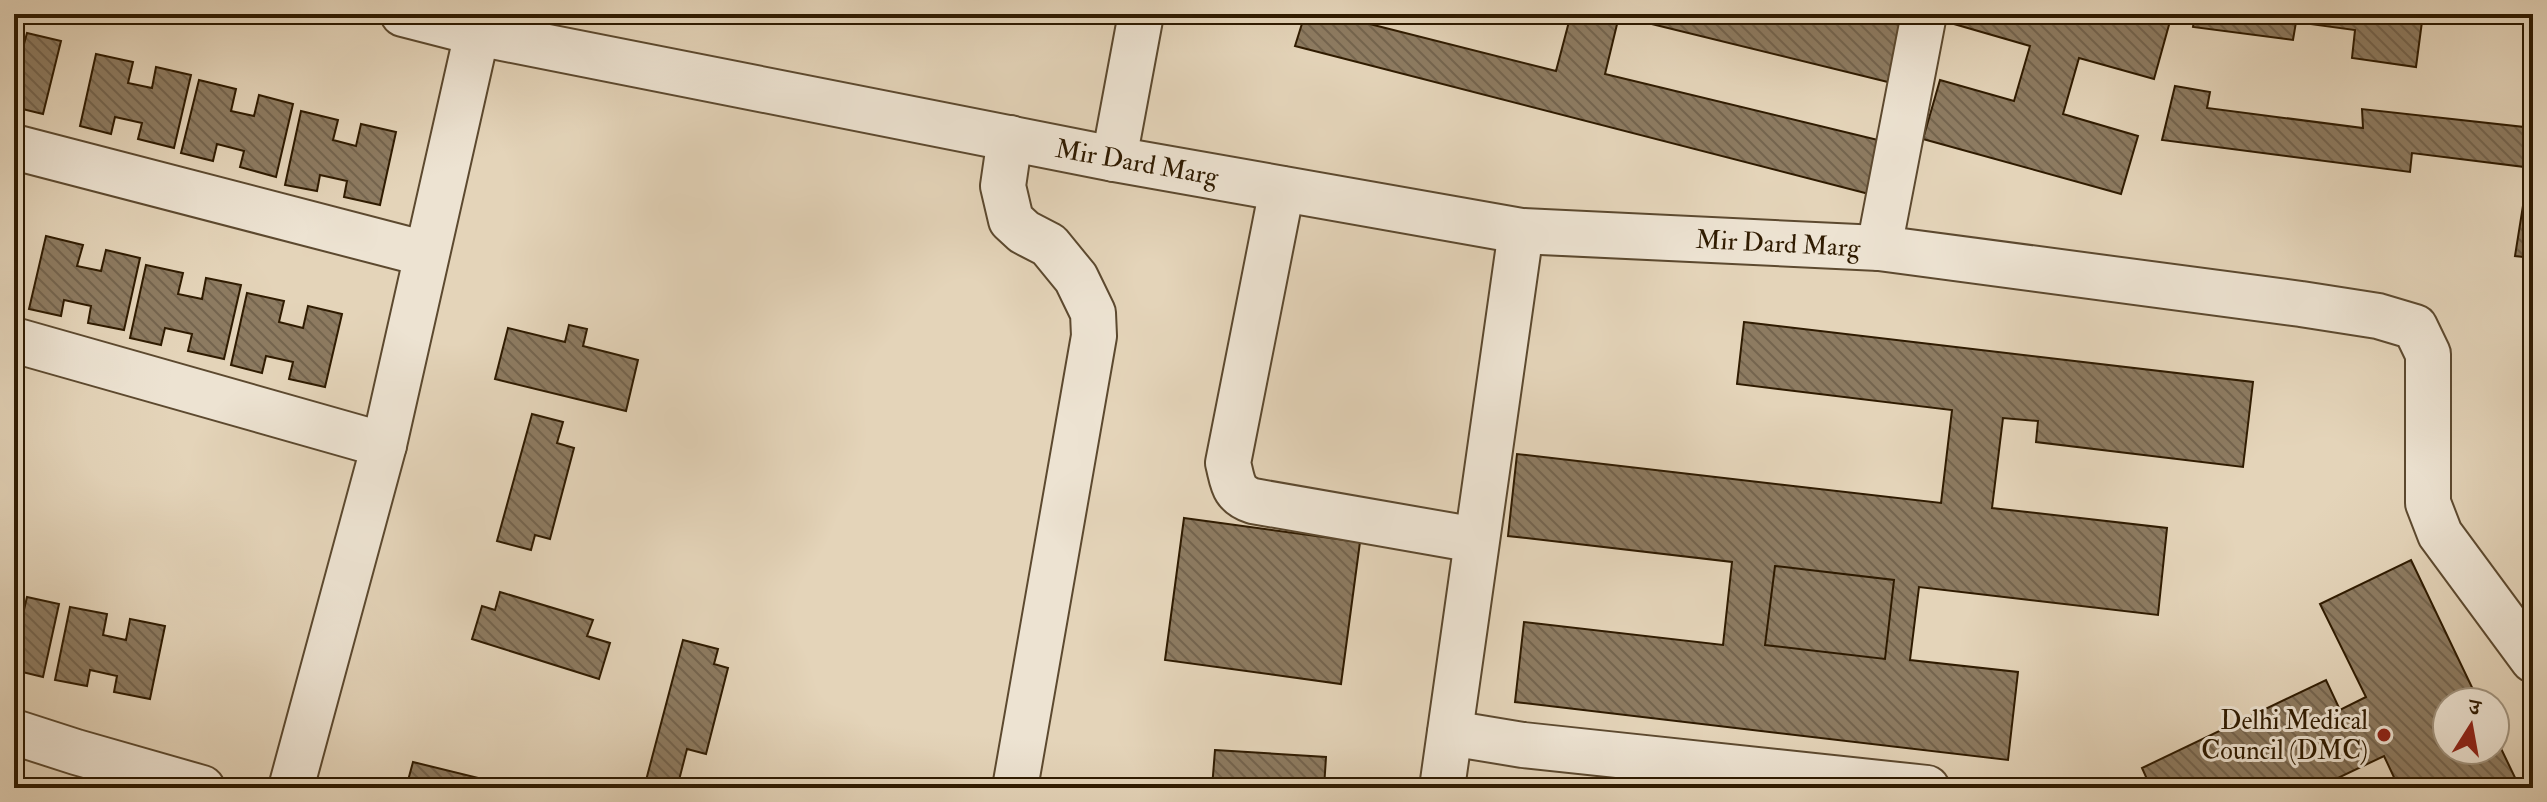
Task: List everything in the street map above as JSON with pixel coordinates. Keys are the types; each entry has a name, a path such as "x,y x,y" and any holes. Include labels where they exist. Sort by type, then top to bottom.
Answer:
{"street":[{"name":"Mir Dard Marg","path":"403,14 477,33 1114,159 1521,231 1879,248 2301,304 2378,316 2415,327 2428,354 2428,503 2440,534 2533,660"},
{"path":"1114,159 1141,14"},
{"path":"1879,248 1924,14"},
{"path":"291,788 384,445 477,33"},
{"path":"1010,138 1003,186 1011,220 1024,232 1049,245 1076,278 1093,313 1094,336 1015,788"},
{"path":"14,147 426,254"},
{"path":"1282,189 1228,463 1234,488 1241,497 1253,501 1476,540"},
{"path":"1442,788 1521,231"},
{"path":"14,340 384,445"},
{"path":"14,732 202,788"},
{"path":"1450,733 1538,747 1927,788"}],"building":[{"path":"1305,14 1343,14 1342,17 1556,71 1571,14 1817,14 1841,21 1843,14 1910,14 1896,84 1619,16 1605,74 1882,141 1869,194 1295,46"},
{"path":"1949,14 2172,14 2154,79 2079,58 2063,114 2138,136 2121,194 1923,139 1940,80 2014,101 2030,46 1947,22"},
{"path":"2195,14 2423,14 2416,67 2352,58 2355,30 2296,22 2293,40 2193,27"},
{"path":"27,33 61,41 43,114 14,107 14,53 21,55"},
{"path":"96,54 133,62 128,83 152,88 156,67 191,75 174,148 138,139 142,123 115,117 111,134 80,126"},
{"path":"199,80 236,89 231,111 254,116 259,95 293,104 276,177 240,167 244,151 217,144 213,161 181,153"},
{"path":"2175,86 2210,92 2207,108 2363,128 2362,109 2533,128 2533,168 2412,153 2410,172 2162,140"},
{"path":"301,111 338,120 333,140 356,146 361,124 396,132 380,205 344,197 347,181 320,175 317,191 285,185"},
{"path":"2525,193 2533,194 2533,258 2515,256"},
{"path":"46,236 83,245 77,266 101,271 106,250 140,258 124,330 88,323 91,306 64,300 61,316 29,309"},
{"path":"146,265 183,273 178,294 202,299 206,278 241,285 224,359 188,351 192,334 165,328 161,345 130,338"},
{"path":"247,293 284,301 279,322 303,328 308,306 342,314 325,387 289,379 293,362 266,356 262,373 231,365"},
{"path":"1744,322 2253,382 2243,467 2036,442 2038,421 2003,418 1992,508 2167,528 2158,615 1919,587 1910,660 2018,672 2008,760 1515,702 1524,622 1723,645 1732,562 1508,536 1517,454 1941,503 1952,410 1737,384"},
{"path":"569,325 587,329 583,346 638,360 626,411 495,379 508,328 565,342"},
{"path":"532,414 563,422 557,443 574,448 550,539 535,535 531,550 497,541"},
{"path":"1184,518 1360,542 1341,684 1165,660"},
{"path":"2411,560 2471,686 2431,686 2431,766 2509,766 2520,788 2399,788 2384,756 2317,788 2151,788 2142,768 2326,680 2340,710 2366,697 2320,604"},
{"path":"1775,566 1894,580 1885,659 1765,645"},
{"path":"500,592 593,620 587,636 610,643 599,679 472,639 482,606 495,610"},
{"path":"27,597 59,604 43,677 14,670 14,612 23,614"},
{"path":"70,607 107,614 103,635 126,640 130,619 165,626 150,699 114,692 117,676 90,670 87,686 55,680"},
{"path":"683,640 718,649 714,664 728,668 706,754 687,749 678,784 694,788 644,788"},
{"path":"1215,750 1326,757 1324,788 1212,788"},
{"path":"413,762 519,788 406,788"}],"place":[{"name":"Delhi Medical Council (DMC)","path":"2384,735"}]}
